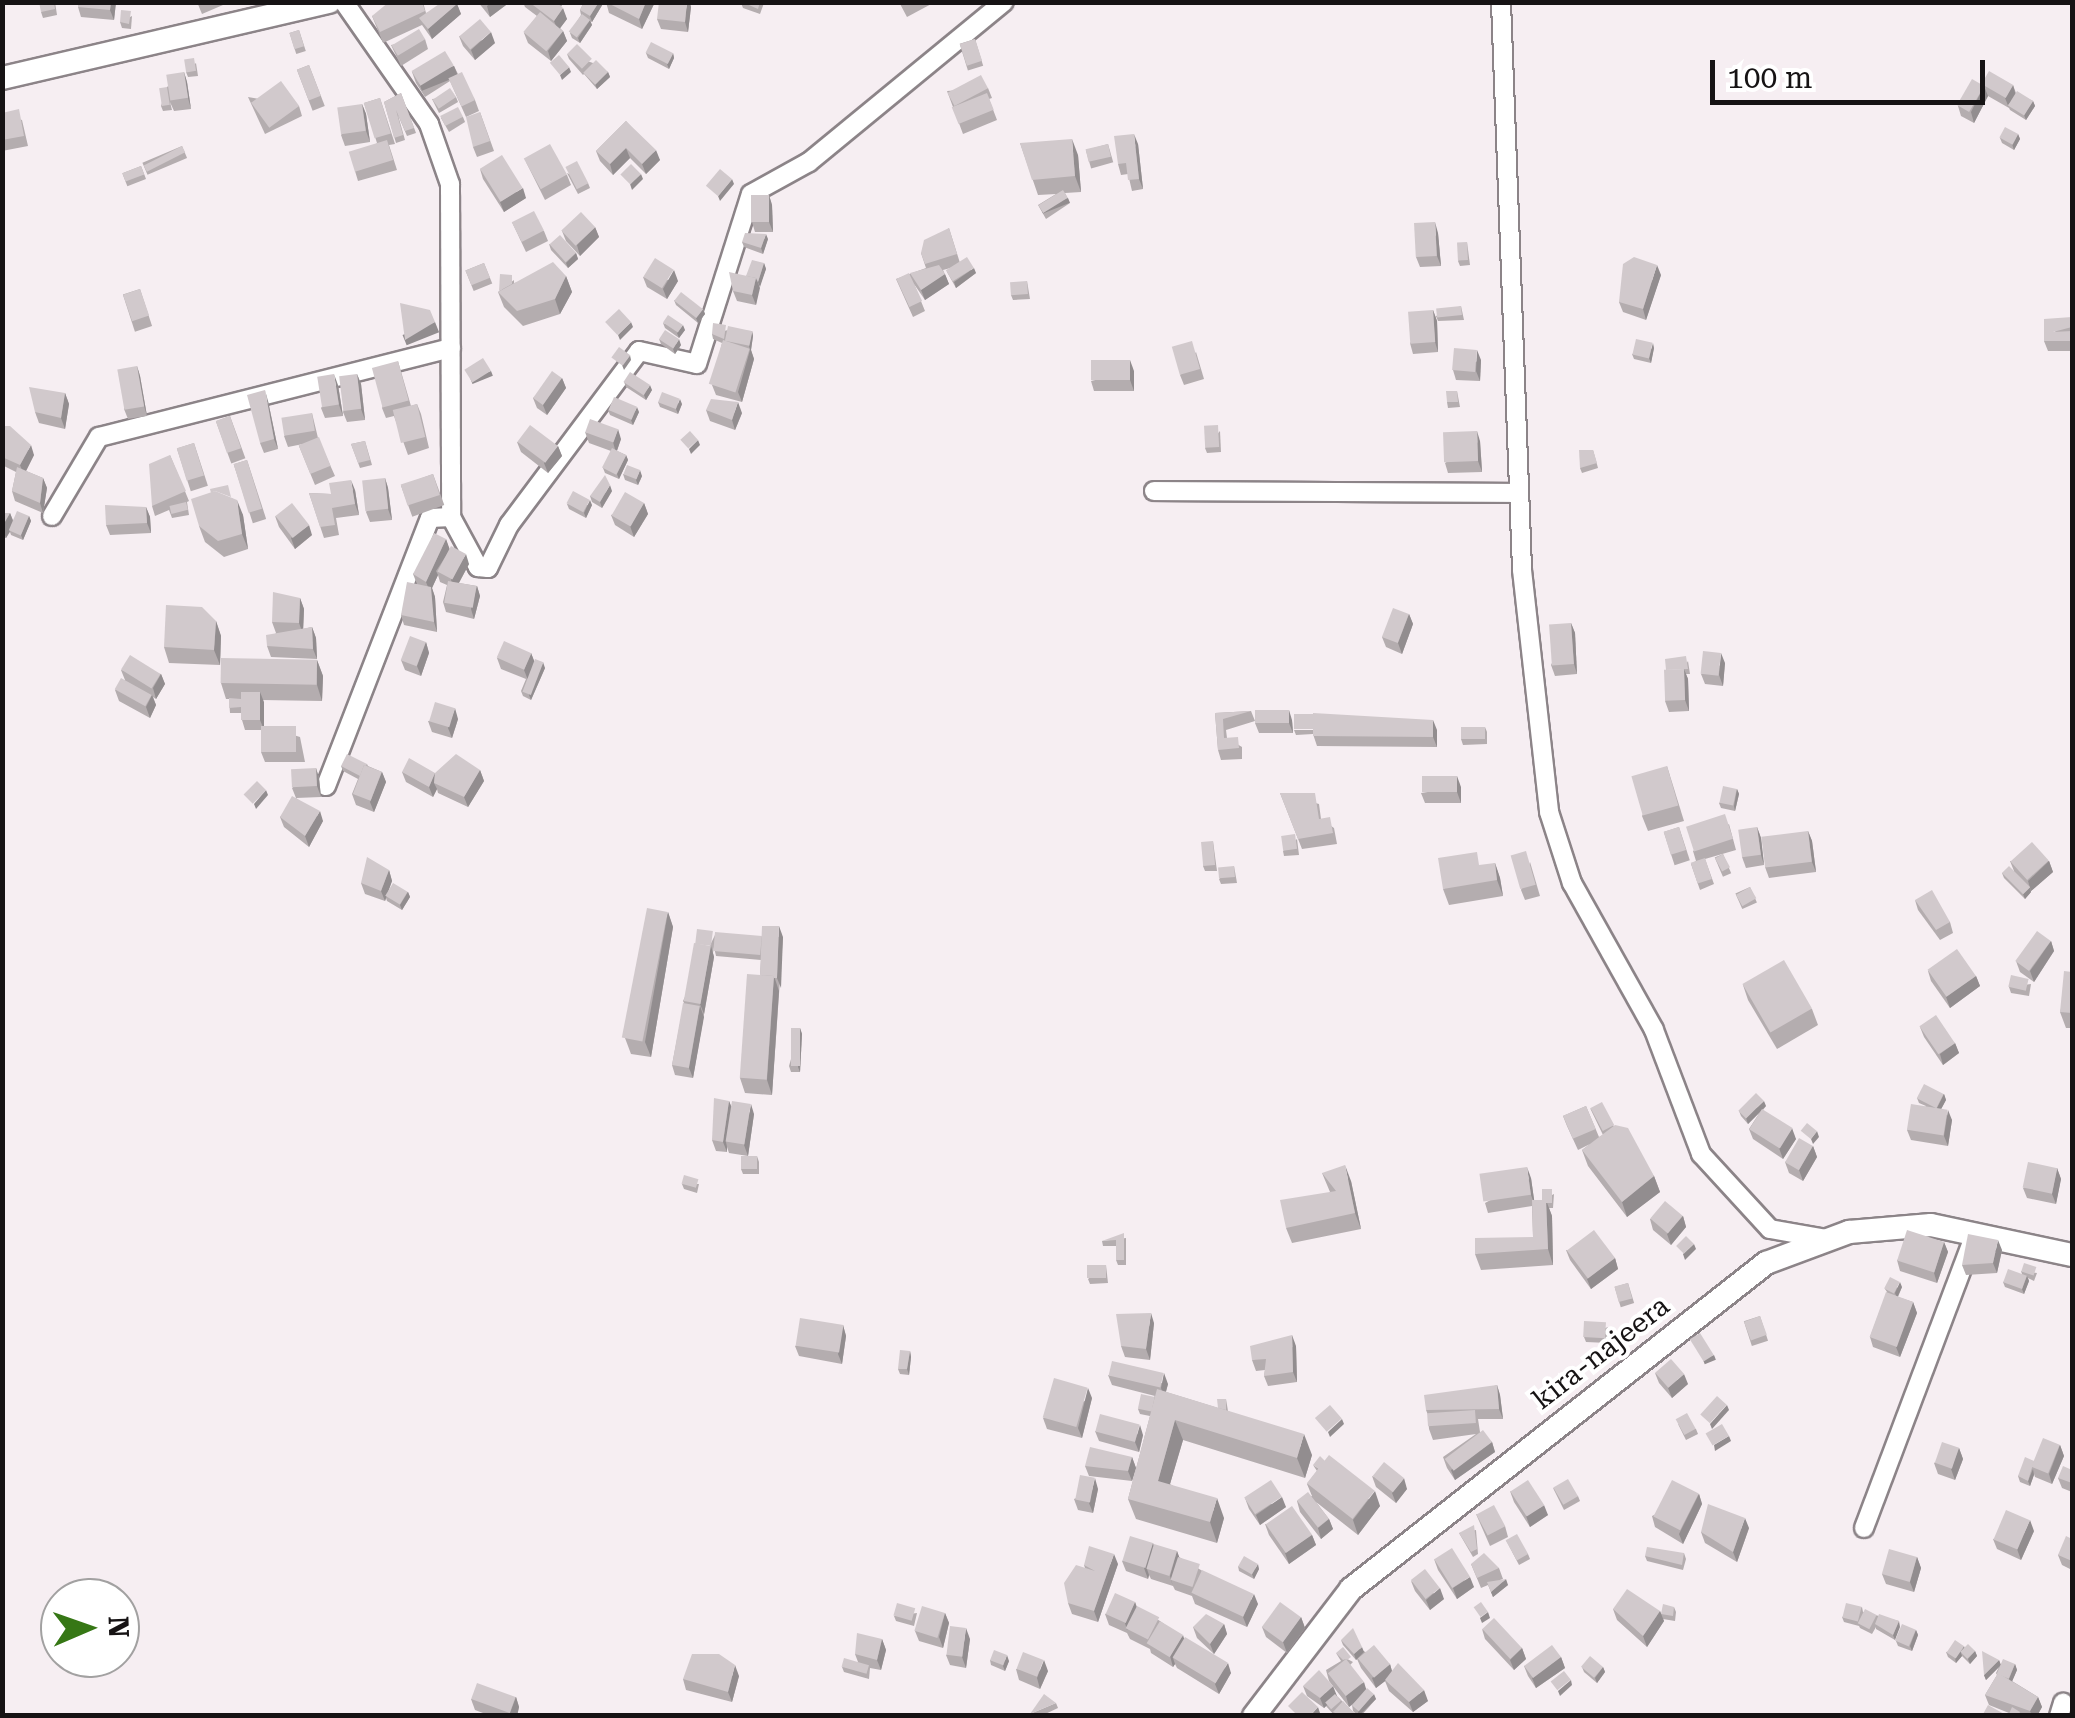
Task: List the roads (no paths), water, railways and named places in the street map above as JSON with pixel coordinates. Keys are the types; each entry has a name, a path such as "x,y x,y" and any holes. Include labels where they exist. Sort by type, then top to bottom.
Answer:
{"street":[{"path":"2,78 330,2"},
{"path":"344,2 442,151 453,234 452,517 478,567 488,568 509,525 639,351 697,364 751,194 809,162 1004,2"},
{"path":"1500,2 1532,717 1559,850 1654,1030 1692,1138 1770,1228 1827,1239"},
{"path":"52,516 98,437 451,348"},
{"path":"1154,491 1519,493"},
{"path":"326,786 430,518 452,517"},
{"name":"kira-najeera","path":"1254,1716 1351,1589 1766,1263 1827,1239 1892,1226 1976,1230 2072,1256"},
{"path":"1766,1263 1770,1228"},
{"path":"1864,1528 1976,1230"}]}
